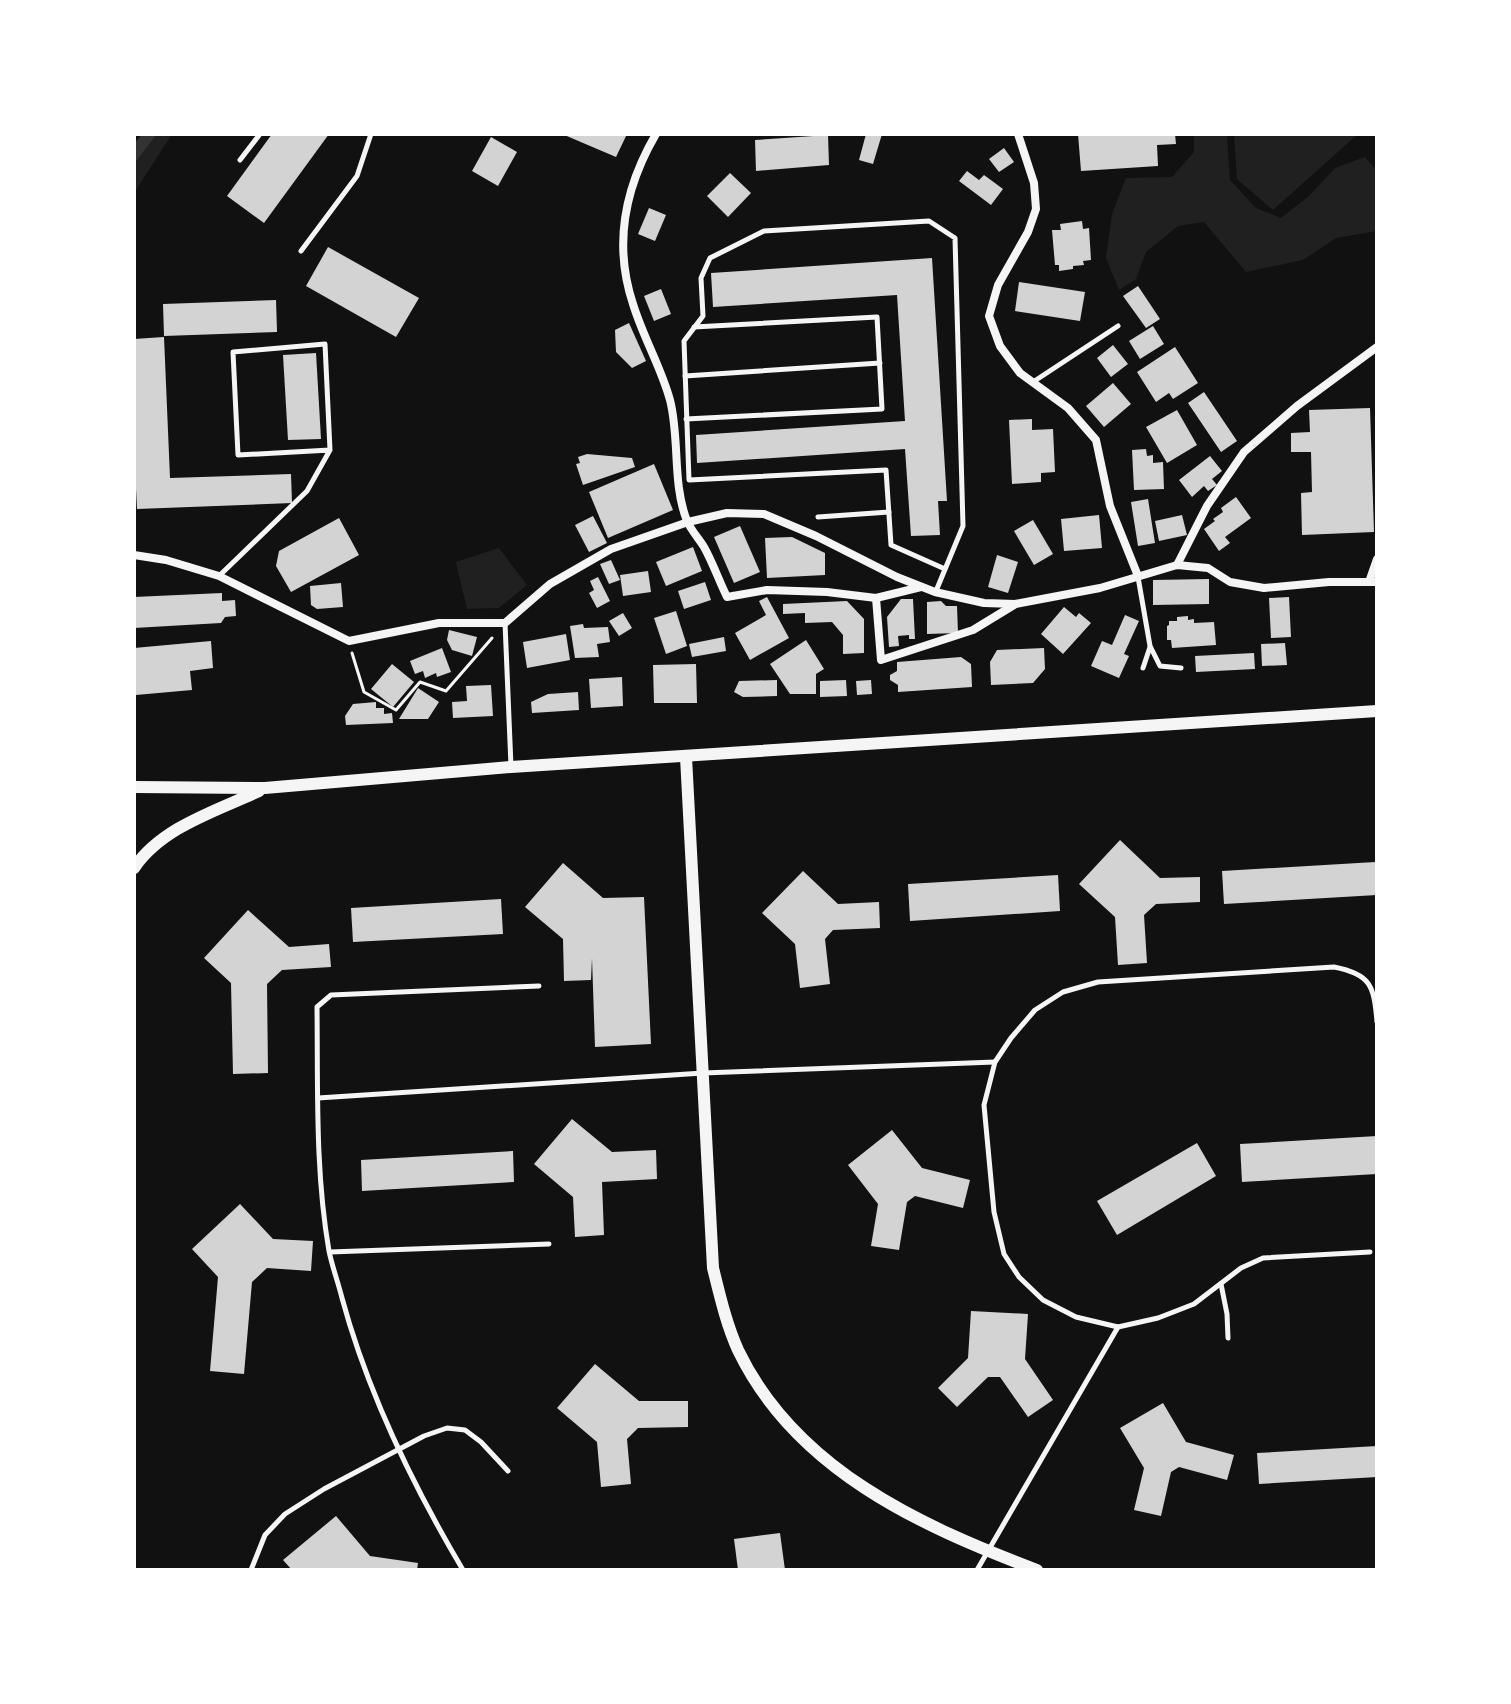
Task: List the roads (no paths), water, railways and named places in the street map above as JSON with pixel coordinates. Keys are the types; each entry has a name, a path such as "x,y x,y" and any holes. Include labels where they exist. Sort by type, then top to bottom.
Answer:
{"street":[{"path":"656,134 644,154 626,204 621,239 625,276 633,306 665,380 672,407 677,471 688,522 727,597 767,590 876,598 921,587"},
{"path":"1018,134 1034,183 1036,209 1028,232 998,285 989,316 1000,346 1020,373 1068,408 1096,440 1110,506 1138,576"},
{"path":"1177,565 1207,506 1244,452 1297,406 1377,347"},
{"path":"134,555 166,560 219,576 349,641 439,623 505,623 550,584 611,549 688,522 727,513 764,514 921,587 984,603 1015,604 1100,588 1177,565 1208,568 1230,582 1264,588 1373,582 1377,559"},
{"path":"876,598 881,660 973,630 1015,604"},
{"path":"134,787 265,788 511,767 1377,711"},
{"path":"686,757 713,1268 724,1313 739,1351 765,1393 802,1439 843,1474 919,1520 988,1552 1037,1570"},
{"path":"134,868 155,844 184,825 265,788"}],"lane":[{"path":"240,160 260,134"},
{"path":"301,251 357,176 371,134"},
{"path":"935,592 945,569 963,526 955,238 929,221 764,231 710,258 701,278 703,316 684,341 689,480 886,470 891,545 945,569"},
{"path":"686,419 882,409 877,317 694,327"},
{"path":"1032,382 1118,326"},
{"path":"219,576 307,491 330,450 325,344 233,352 238,455 330,450"},
{"path":"685,376 880,363"},
{"path":"818,517 889,512"},
{"path":"1138,576 1150,646 1160,666 1181,668"},
{"path":"505,623 511,767"},
{"path":"1143,668 1150,646"},
{"path":"1370,1252 1263,1258 1241,1268 1194,1304 1158,1318 1118,1327 1076,1317 1043,1300 1019,1277 1004,1254 994,1212 984,1105 995,1062 1035,1010 1063,992 1098,982 1334,967 1358,971 1375,991 1377,1022"},
{"path":"463,1570 399,1452 352,1337 329,1252 322,1191 317,1007 331,995 539,986"},
{"path":"318,1098 703,1073 995,1062"},
{"path":"329,1252 549,1244"},
{"path":"1221,1284 1228,1338"},
{"path":"977,1570 1118,1327"},
{"path":"251,1570 265,1535 285,1514 324,1489 399,1452 424,1436 447,1428 465,1430 508,1471"}]}
